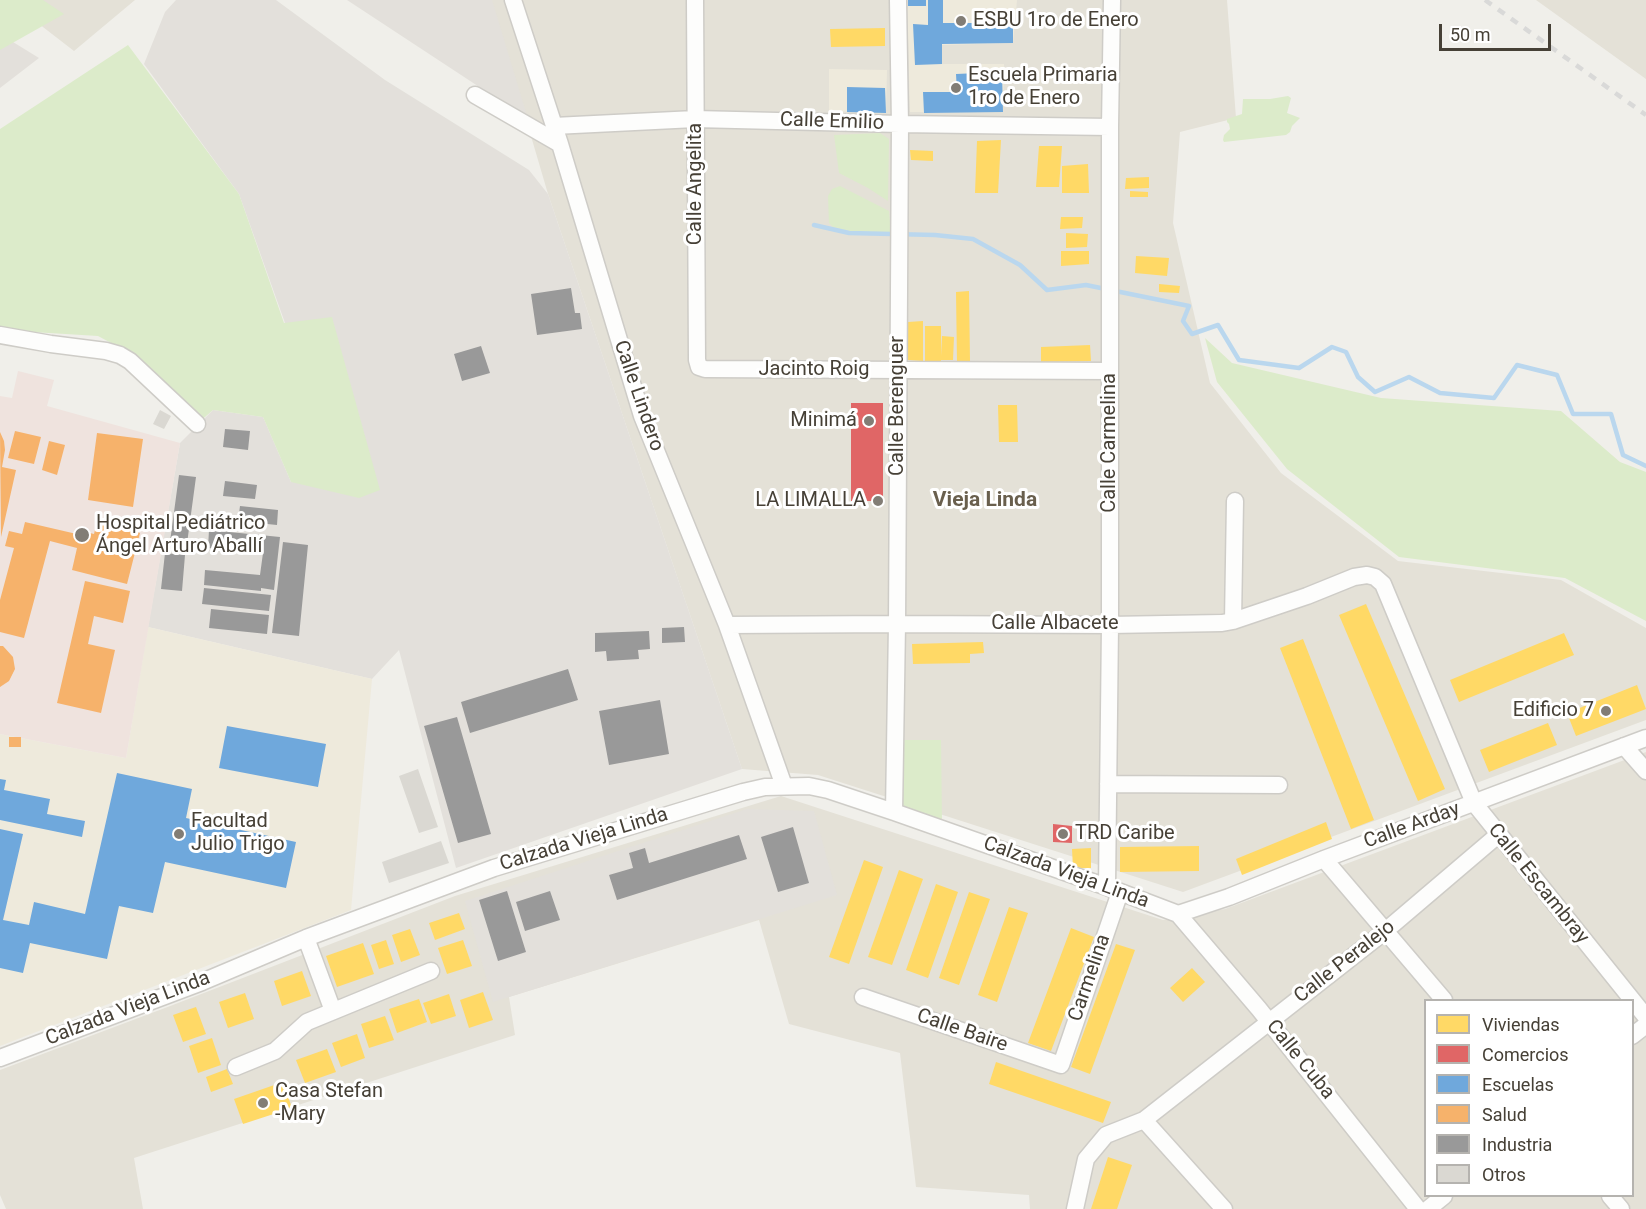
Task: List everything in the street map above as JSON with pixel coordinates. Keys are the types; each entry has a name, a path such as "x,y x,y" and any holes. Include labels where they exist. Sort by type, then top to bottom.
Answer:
{"street":[{"name":"Calle Lindero","path":"513,0 560,144 642,416 727,625 784,786"},
{"name":"Calle Angelita","path":"695,0 697,360 699,367"},
{"name":"Calle Berenguer","path":"894,812 900,124 898,0"},
{"name":"Calle Carmelina","path":"1112,0 1108,784 1113,889"},
{"path":"475,95 560,144"},
{"name":"Calle Emilio","path":"554,126 695,119 1110,127"},
{"path":"0,334 120,354 197,424"},
{"name":"Jacinto Roig","path":"699,367 705,369 898,371 1110,371"},
{"path":"1233,621 1235,501"},
{"name":"Calle Albacete","path":"727,625 1222,623 1307,596 1354,577 1367,575 1375,577"},
{"name":"Calle Escambray","path":"1375,577 1383,584 1474,803 1631,999"},
{"name":"Calle Arday","path":"1178,914 1229,897 1646,738"},
{"path":"1624,746 1646,771"},
{"path":"1108,784 1279,785"},
{"name":"Calzada Vieja Linda","path":"0,1058 494,868 765,787 809,786 828,790 1113,889 1178,914"},
{"name":"Calle Peralejo","path":"1075,1209 1086,1159 1106,1135 1144,1120 1384,932 1498,835"},
{"path":"1324,859 1442,999"},
{"name":"Carmelina","path":"1061,1065 1113,889"},
{"name":"Calle Cuba","path":"1178,914 1269,1022 1418,1209"},
{"path":"306,939 333,1011"},
{"path":"236,1067 275,1051 307,1022 431,971"},
{"name":"Calle Baire","path":"863,997 1061,1065"},
{"name":"Calle Escambray","path":"1634,1002 1646,1017"},
{"path":"1634,1034 1646,1025"},
{"path":"1144,1120 1224,1209"},
{"path":"1428,1209 1443,1197"},
{"path":"1611,1197 1621,1209"}],"shaded area":[{"path":"8,0 135,0 74,51"},
{"path":"176,0 276,0 385,80 529,170 548,194 742,769 456,868 399,650 372,679 148,627 180,443 213,410 263,417 291,482 285,323 239,194 144,64 165,12"},
{"path":"347,0 492,0 528,119"},
{"path":"491,0 1227,0 1236,118 1180,132 1173,223 1210,383 1281,473 1398,561 1561,580 1646,628 1646,720 1183,892 818,775 742,769 548,194"},
{"path":"907,0 1017,0 1013,43 942,45 942,64 1004,64 1003,112 910,112"},
{"path":"1536,0 1646,0 1646,79"},
{"path":"0,34 39,58 0,88"},
{"path":"829,69 887,70 886,113 829,111"},
{"name":"Hospital Pediátrico Ángel Arturo Aballí","path":"18,371 54,380 47,406 180,443 126,758 0,734 0,396 12,398"},
{"name":"Facultad Julio Trigo","path":"148,627 372,679 351,910 0,1046 0,734 126,758"},
{"path":"1646,752 1646,1209 1030,1209 1029,1195 916,1187 900,1053 789,1024 759,920 509,997 515,1035 134,1158 143,1209 6,1209 0,1195 0,1070 455,896 781,796 1163,920 1225,909"},
{"path":"747,809 814,811 837,895 493,1002 465,901"}],"green space":[{"path":"0,0 43,0 64,14 0,50"},
{"path":"128,45 239,194 284,323 332,317 380,490 359,498 291,482 263,417 213,410 197,424 130,353 98,336 0,330 0,129"},
{"path":"1288,96 1291,98 1287,113 1300,118 1286,135 1224,142 1224,135 1230,129 1227,119 1242,114 1243,99"},
{"path":"880,133 889,139 888,201 839,173 834,135"},
{"path":"840,186 889,211 891,233 854,232 833,227 829,223 828,196 832,189"},
{"path":"1205,338 1232,363 1381,398 1561,411 1620,462 1646,472 1646,621 1565,578 1399,557 1287,469 1217,382"},
{"path":"901,740 941,740 942,822 900,810"}],"building: Viviendas":[{"path":"885,28 885,46 831,47 830,29"},
{"path":"1001,140 998,193 975,193 977,141"},
{"path":"1039,146 1062,146 1059,187 1036,187"},
{"path":"910,150 933,151 933,161 911,160"},
{"path":"1088,164 1089,193 1062,193 1062,166"},
{"path":"1149,177 1149,188 1125,189 1126,178"},
{"path":"1130,191 1148,192 1148,197 1130,197"},
{"path":"1061,217 1083,217 1082,228 1060,229"},
{"path":"1066,233 1088,234 1087,247 1066,248"},
{"path":"1061,251 1089,251 1089,264 1061,266"},
{"path":"1136,256 1169,258 1167,276 1135,273"},
{"path":"1159,284 1180,286 1179,293 1159,292"},
{"path":"969,291 970,361 957,362 956,292"},
{"path":"923,321 923,361 908,360 908,322"},
{"path":"925,326 941,326 941,356 942,336 954,337 953,360 941,360 941,365 925,365"},
{"path":"1090,345 1091,361 1041,362 1041,347"},
{"path":"998,405 1017,405 1018,442 999,442"},
{"path":"1366,604 1445,789 1418,801 1339,615"},
{"path":"1564,633 1574,655 1459,702 1450,680"},
{"path":"1303,639 1374,820 1351,829 1280,648"},
{"path":"983,642 984,653 970,654 970,663 913,664 912,644"},
{"name":"Edificio 7","path":"1637,685 1646,709 1576,736 1567,713"},
{"path":"1548,723 1557,745 1489,772 1480,750"},
{"path":"1326,822 1332,839 1242,875 1236,859"},
{"path":"1199,846 1199,871 1120,872 1120,847"},
{"path":"1091,848 1091,868 1073,868 1072,849"},
{"path":"864,860 883,867 849,964 829,957"},
{"path":"899,870 923,879 892,965 868,957"},
{"path":"936,884 958,892 928,978 906,970"},
{"path":"969,892 990,899 959,985 939,978"},
{"path":"1009,907 1028,913 997,1002 978,995"},
{"path":"459,913 465,929 435,940 429,923"},
{"path":"1071,928 1094,937 1051,1051 1028,1043"},
{"path":"410,929 420,955 401,962 392,935"},
{"path":"386,940 394,964 379,969 371,945"},
{"path":"463,940 472,966 447,974 438,948"},
{"path":"363,943 374,974 337,987 326,956"},
{"path":"1116,944 1135,950 1090,1074 1071,1067"},
{"path":"1192,968 1205,982 1183,1002 1170,988"},
{"path":"302,971 311,996 282,1006 274,981"},
{"path":"483,992 493,1020 469,1028 460,1000"},
{"path":"245,993 254,1019 228,1028 219,1002"},
{"path":"449,994 456,1016 431,1024 423,1003"},
{"path":"419,999 427,1022 397,1033 389,1009"},
{"path":"196,1007 206,1034 183,1042 173,1015"},
{"path":"385,1016 394,1040 369,1048 361,1024"},
{"path":"357,1034 365,1058 341,1067 332,1043"},
{"path":"212,1038 221,1065 198,1073 189,1046"},
{"path":"327,1049 336,1072 305,1083 296,1060"},
{"path":"996,1062 1111,1102 1103,1123 989,1084"},
{"path":"227,1069 233,1084 211,1092 206,1077"},
{"name":"Casa Stefan -Mary","path":"283,1082 292,1108 243,1124 234,1099"},
{"path":"1108,1157 1132,1165 1117,1209 1091,1209"}],"building: Comercios":[{"path":"851,403 883,403 883,501 851,501"},
{"path":"1053,824 1072,826 1072,843 1053,842"}],"building: Escuelas":[{"path":"908,0 926,0 926,6 908,6"},
{"path":"928,0 943,0 943,23 1013,23 1013,43 942,44 942,64 915,65 913,24 928,25"},
{"path":"1002,72 1003,112 924,113 923,92 957,92 956,74"},
{"path":"847,87 885,88 886,113 847,112"},
{"path":"227,726 326,744 318,787 219,768"},
{"path":"117,773 192,789 186,818 296,842 286,888 165,862 153,913 119,906 107,959 30,943 23,973 0,968 0,829 23,834 3,920 29,925 34,902 85,914"},
{"path":"0,779 6,780 4,790 50,799 47,814 85,821 82,837 0,820"}],"building: Salud":[{"path":"15,431 41,437 34,464 8,458"},
{"path":"0,432 5,450 2,467 16,470 1,537"},
{"path":"97,433 143,439 133,507 88,500"},
{"path":"49,441 65,445 57,475 42,470"},
{"path":"25,522 81,535 82,531 94,534 97,522 140,533 127,584 72,570 77,548 50,541 24,638 0,632 0,600 14,548 5,546 9,531 22,534","holes":["102,537 119,541 116,553 99,549"]},
{"path":"85,581 130,591 123,623 94,616 88,644 115,650 101,713 57,703"},
{"path":"0,646 3,646 13,657 15,669 9,681 0,687"},
{"path":"9,737 21,737 21,747 9,747"}],"building: Industria":[{"path":"571,288 575,313 580,313 582,329 537,335 531,294"},
{"path":"481,346 490,373 462,381 454,354"},
{"path":"225,429 250,431 248,450 223,447"},
{"path":"179,475 196,477 186,551 169,549"},
{"path":"225,481 257,485 255,499 223,496"},
{"path":"240,506 278,510 277,525 238,521"},
{"path":"209,530 280,537 274,590 261,588 261,591 204,585 205,570 260,575 263,553 208,548"},
{"path":"283,542 308,545 299,636 272,633"},
{"path":"165,553 185,555 182,591 161,589"},
{"path":"204,588 271,595 269,611 202,604"},
{"path":"211,609 269,615 267,634 209,628"},
{"path":"684,627 685,642 662,643 662,628"},
{"path":"649,631 650,649 638,650 639,659 607,661 606,651 595,652 595,633"},
{"path":"568,669 578,700 470,733 461,702"},
{"path":"660,700 669,754 609,765 599,711"},
{"path":"457,717 491,834 458,843 424,726"},
{"path":"793,827 809,883 778,892 761,837"},
{"path":"739,835 747,859 617,900 609,875 633,868 629,853 645,848 649,863"},
{"path":"507,891 526,952 498,961 479,900"},
{"path":"550,891 560,920 525,931 516,902"}],"building: Otros":[{"path":"160,410 171,416 164,429 153,424"},
{"path":"418,769 438,827 419,833 399,776"},
{"path":"441,841 449,863 389,883 382,862"}],"waterway":[{"path":"814,225 849,233 935,235 973,239 1020,265 1047,290 1086,285 1189,306 1183,321 1192,334 1218,325 1239,360 1299,368 1332,347 1346,352 1358,377 1375,392 1409,377 1440,393 1494,398 1517,365 1557,375 1573,414 1611,414 1623,455 1646,466"}],"railway":[{"path":"1485,0 1646,115"}],"place":[{"name":"ESBU 1ro de Enero","path":"961,21"},
{"name":"Escuela Primaria 1ro de Enero","path":"956,88"},
{"name":"Minimá","path":"869,421"},
{"name":"LA LIMALLA","path":"878,501"},
{"name":"Hospital Pediátrico Ángel Arturo Aballí","path":"82,535"},
{"name":"Edificio 7","path":"1606,711"},
{"name":"Facultad Julio Trigo","path":"179,834"},
{"name":"TRD Caribe","path":"1063,834"},
{"name":"Casa Stefan -Mary","path":"263,1103"}],"district":[{"name":"Vieja Linda","path":"985,501"}]}
